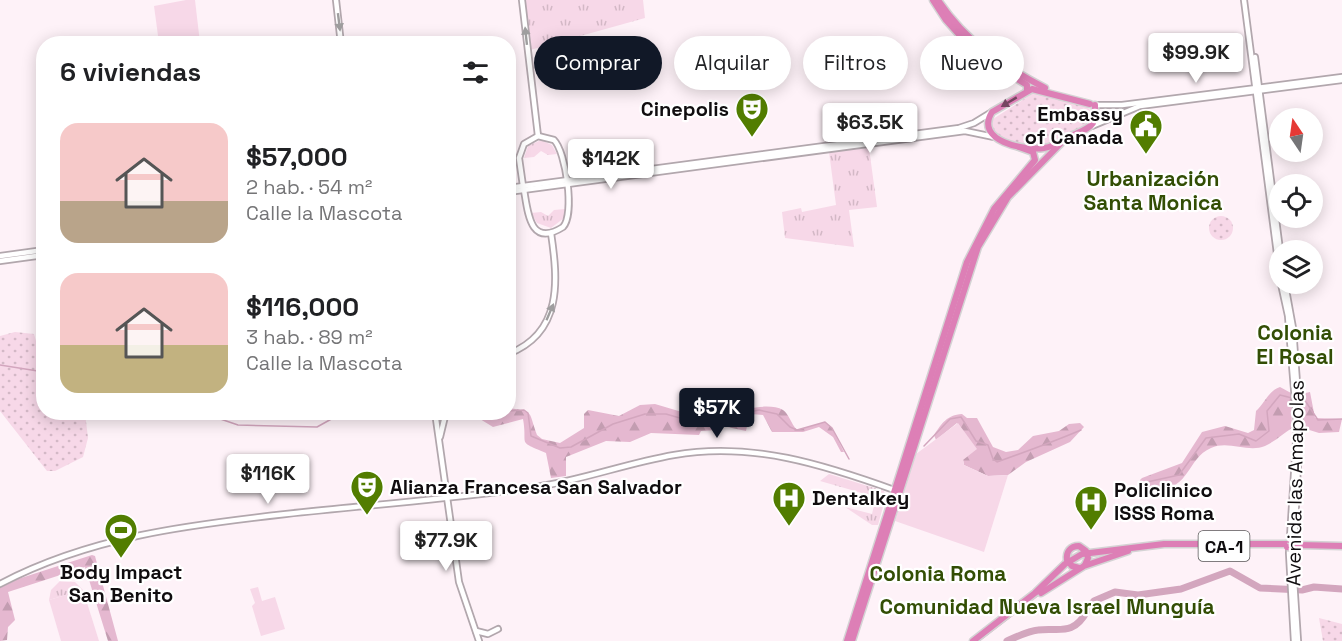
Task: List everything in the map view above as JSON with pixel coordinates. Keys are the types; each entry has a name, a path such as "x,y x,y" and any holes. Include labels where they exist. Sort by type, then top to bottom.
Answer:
{"highway":[{"path":"933,0 961,37 995,65 1028,85 1026,92"},
{"path":"938,0 958,28 993,59 1062,97"},
{"path":"852,641 973,248 994,209 1035,160 1033,152 1019,147 994,137 988,123 992,112 1036,88 1092,104 1094,120 1090,127 1043,148 1019,147"},
{"path":"847,641 978,246 1001,207 1040,162 1063,141"},
{"path":"1040,162 1047,165"},
{"name":"CA-1","path":"973,641 1035,593 1068,562 1087,553 1156,544 1287,546"},
{"name":"CA-1","path":"1068,562 1067,553 1073,547 1082,547 1087,553"},
{"name":"CA-1","path":"978,641 1058,579 1082,567 1120,554 1151,547 1342,548"},
{"path":"1068,562 1082,567 1087,553"}],"main road":[{"path":"336,0 340,36"},
{"path":"522,0 538,136"},
{"path":"1246,0 1279,240"},
{"path":"1092,104 1122,105 1342,79"},
{"path":"1090,127 1140,106 1258,89"},
{"path":"1258,89 1276,240"},
{"path":"566,183 959,128 974,123 992,112"},
{"path":"516,189 965,131 994,137"},
{"path":"538,136 554,140 559,145 566,183 568,219 563,227 551,233 536,230 531,224 523,188 519,153 524,144 538,136"},
{"path":"516,349 536,336 553,305 557,279 551,233"},
{"path":"0,256 36,251"},
{"path":"0,261 36,256"},
{"name":"Avenida las Amapolas","path":"1285,294 1291,327 1297,406 1291,565 1296,641"},
{"path":"436,420 459,582 478,640"},
{"path":"439,443 443,420"},
{"path":"0,584 29,569 141,533 177,526 556,484 667,456 717,450 800,460 897,491"},
{"path":"474,629 484,634 498,629"}],"green space":[{"path":"195,0 199,36 158,36 154,6"},
{"path":"523,0 643,0 645,18 580,36 534,36 534,49 530,50"},
{"path":"1035,92 1086,106 1092,112 1091,121 1054,142 1027,146 1014,144 1002,138 991,128 993,119"},
{"path":"541,140 552,145 557,154 548,155 541,151 534,157 524,158 528,146"},
{"path":"869,148 877,207 849,210 854,247 785,238 782,212 801,208 802,212 836,205 829,152"},
{"path":"565,209 564,218 551,228 537,223 531,213 541,212 548,216 554,210"},
{"path":"1221,216 1226,217 1232,223 1232,233 1226,239 1221,240 1216,239 1210,233 1209,228 1210,223 1216,217"},
{"path":"15,332 34,334 36,341 36,420 86,420 88,438 83,457 55,471 47,471 0,411 0,336"},
{"path":"1280,387 1291,393 1292,428 1265,446 1258,448 1224,445 1211,448 1197,459 1175,485 1167,488 1142,489 1140,480 1142,478 1182,463 1202,432 1225,426 1248,433 1254,430 1256,411 1270,394"},
{"path":"1310,392 1315,418 1342,419 1339,432 1319,433 1303,428 1301,394"},
{"path":"655,404 692,415 697,420 753,408 774,407 785,412 797,430 825,422 832,428 844,452 841,452 833,437 819,427 803,432 772,432 763,415 751,414 746,431 718,425 716,430 701,431 699,435 651,433 630,442 606,441 566,457 566,476 551,478 546,453 525,442 523,419 493,427 482,420 516,420 516,410 527,412 537,435 542,439 560,443 584,428 584,414 588,410 619,416 640,405"},
{"path":"962,414 967,418 977,418 993,447 1006,452 1018,450 1033,436 1059,431 1069,424 1080,423 1084,427 1070,442 1026,462 1008,475 988,476 964,465 957,423 936,440 934,435 945,420"},
{"path":"958,423 977,449 963,460 964,465 988,476 1008,475 984,552 895,521 916,454"},
{"path":"829,474 884,491 886,496 878,525 872,525 845,507 872,514 876,497 820,481"},
{"path":"92,555 95,556 118,641 108,641 85,567 8,592 15,620 8,627 7,640 0,641 0,588 18,579"},
{"path":"60,581 75,582 83,590 49,600 51,590"},
{"path":"258,587 262,601 275,597 285,629 261,636 252,606 255,603 250,589"},
{"path":"83,590 99,641 61,641 49,600"},
{"path":"1319,618 1342,624 1342,641 1323,641"}],"waterway":[{"path":"0,365 36,371"},
{"path":"1147,482 1179,475 1206,438 1239,434 1256,441 1269,431 1267,411 1280,395 1292,398"},
{"path":"1300,400 1306,402 1318,420 1342,419"},
{"path":"516,410 524,410 528,413 531,436 560,448 571,447 613,424 645,414 666,414 697,423 759,410 777,414 790,427 797,430 825,422 832,428 849,459"},
{"path":"924,446 950,419 961,417 976,441 988,445 993,459 997,462 1081,430"},
{"path":"223,420 238,425 317,427 330,420"},
{"path":"1090,606 1094,601 1115,592 1138,595 1181,589 1230,571 1260,588 1342,589"},
{"path":"979,641 1040,594"},
{"path":"1007,641 1034,631 1071,628 1082,619 1087,611"}],"place":[{"name":"Cinepolis","path":"752,138"},
{"name":"Embassy of Canada","path":"1146,155"},
{"name":"Alianza Francesa San Salvador","path":"367,516"},
{"name":"Dentalkey","path":"789,527"},
{"name":"Policlinico ISSS Roma","path":"1091,531"},
{"name":"Body Impact San Benito","path":"121,559"}],"district":[{"name":"Urbanización Santa Monica","path":"1153,190"},
{"name":"Colonia El Rosal","path":"1295,344"},
{"name":"Colonia Roma","path":"938,573"},
{"name":"Comunidad Nueva Israel Munguía","path":"1047,606"}]}
